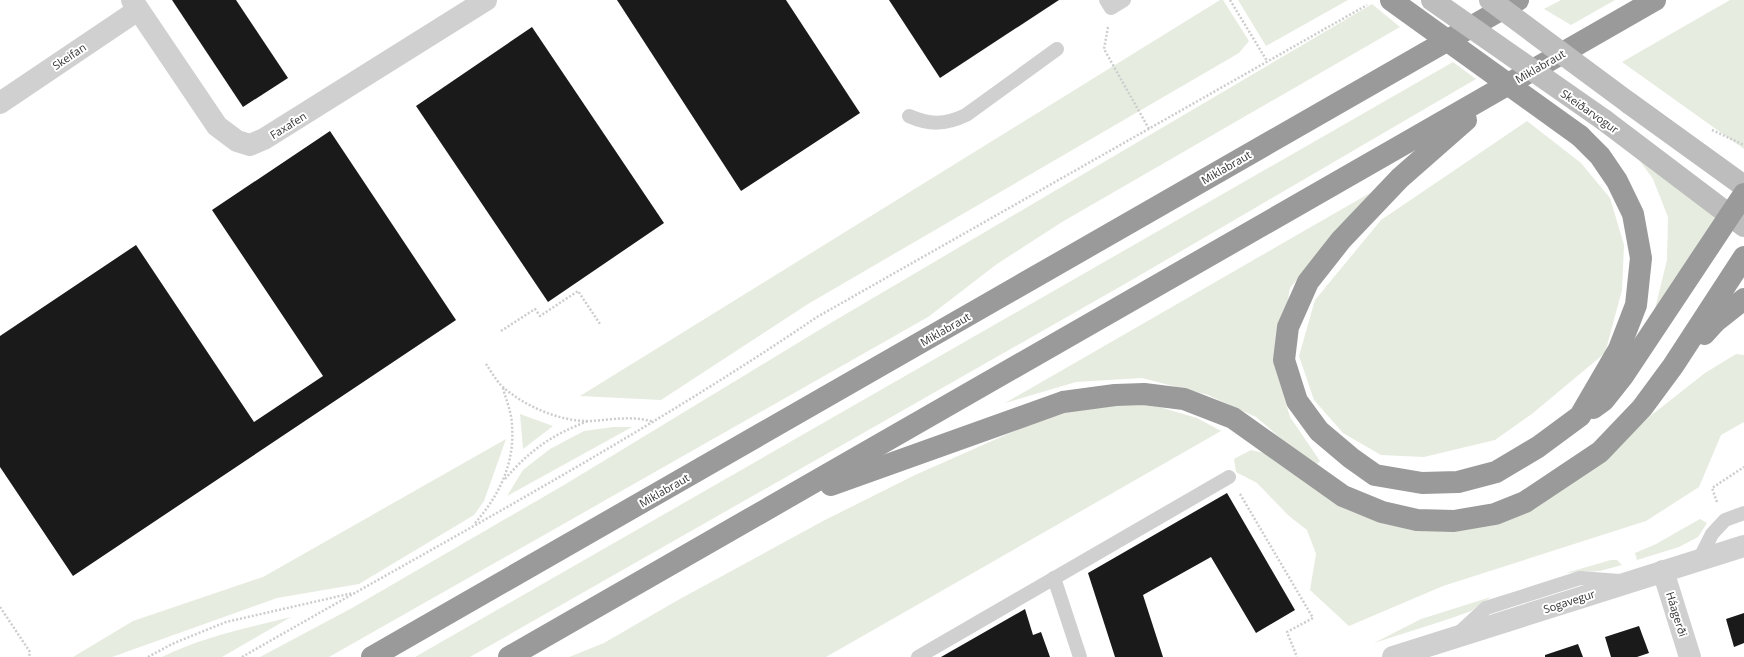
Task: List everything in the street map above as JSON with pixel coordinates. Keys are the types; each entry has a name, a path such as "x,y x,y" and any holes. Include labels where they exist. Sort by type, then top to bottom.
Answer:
{"highway":[{"path":"1405,64 1489,0"},
{"name":"Miklabraut","path":"372,657 1518,0"},
{"name":"Miklabraut","path":"509,657 1655,0"},
{"path":"1381,1 1580,136 1600,156 1617,181 1633,214 1641,258 1636,305 1619,349 1580,416"},
{"path":"1497,91 1400,178 1341,240 1308,282 1288,327 1284,360 1297,401 1319,431 1351,458 1375,475 1422,483 1458,482 1496,472 1538,447 1604,400 1737,220 1744,194"},
{"path":"776,505 1063,402 1115,395 1144,394 1184,400 1233,418 1343,496 1382,512 1418,520 1454,521 1495,514 1525,502 1600,452 1642,408 1673,366 1744,257"},
{"path":"1673,366 1715,322 1744,299"}],"main road":[{"name":"Skeiðarvogur","path":"1432,0 1604,120 1737,220"},
{"path":"1489,0 1628,103 1744,186"}],"street":[{"name":"Faxafen","path":"135,5 217,126 237,141 250,145 278,131 486,0"},
{"name":"Skeifan","path":"0,103 135,5"},
{"name":"Sogavegur","path":"1393,657 1744,546"},
{"name":"Háagerði","path":"1664,571 1690,657"}],"lane":[{"path":"1108,4 1124,0"},
{"path":"909,116 931,124 955,120 966,115 1057,49"},
{"path":"918,657 1054,578 1233,483"},
{"path":"1699,560 1712,534 1725,520 1744,514"},
{"path":"1054,578 1080,657"}],"path":[{"path":"1230,0 1267,61"},
{"path":"242,657 654,422 740,370 818,318 1267,61 1381,1"},
{"path":"1108,4 1104,49 1149,129"},
{"path":"501,331 535,309 540,316 578,291 600,324"},
{"path":"486,364 502,386 536,408 560,418 589,421 626,418 654,422"},
{"path":"502,386 512,426 511,451 504,481"},
{"path":"474,525 488,509 504,481 529,453 556,434 589,421"},
{"path":"1719,508 1712,488 1744,467"},
{"path":"1233,483 1313,618 1287,632 1297,657"},
{"path":"148,657 172,644 226,622 355,592"},
{"path":"0,607 30,652 29,657"}],"shaded area":[{"path":"1220,0 1223,0 1249,41 1239,53 808,304 661,400 580,396"},
{"path":"1238,0 1348,0 1266,46"},
{"path":"1561,0 1615,0 1571,25 1544,9"},
{"path":"1730,0 1744,0 1744,149 1622,62"},
{"path":"1372,4 1400,27 1062,222 997,264 928,317 329,657 260,657 352,608 564,485 834,321"},
{"path":"1453,62 1476,79 1130,281 470,657 415,657"},
{"path":"1527,121 1581,163 1610,198 1624,245 1622,290 1605,353 1533,413 1495,440 1424,457 1381,455 1343,433 1314,400 1299,356 1315,300 1381,220"},
{"path":"1632,150 1722,217 1654,313 1667,260 1668,217 1653,179"},
{"path":"1370,193 1290,288 1276,370 1290,417 1320,461 1314,467 1256,417 1208,395 1142,378 1076,382 1005,403"},
{"path":"1736,354 1744,355 1744,422 1721,435 1699,487 1646,521 1443,586 1349,626 1310,590 1316,554 1307,530 1289,516 1257,483 1236,472 1234,459 1251,450 1272,455 1339,501 1456,530 1601,463 1649,417 1705,373"},
{"path":"1149,404 1197,418 1221,431 826,657 569,657 604,643 678,600 823,521 915,475 1019,429 1088,405"},
{"path":"520,414 553,426 523,449"},
{"path":"613,427 632,427 507,496 523,470 550,449 584,431"},
{"path":"506,439 484,501 474,515 359,584 277,598 112,657 73,657 133,621 263,577"},
{"path":"1700,519 1707,523 1698,537 1679,547 1637,560 1635,553 1656,544"},
{"path":"1611,560 1617,560 1622,565 1600,571 1566,573"},
{"path":"1491,597 1471,611 1374,643 1421,619"},
{"path":"291,617 222,657 162,657 209,638"}],"building":[{"path":"172,0 236,0 288,78 243,107"},
{"path":"617,0 786,0 860,113 741,191"},
{"path":"889,0 1059,0 940,78"},
{"path":"532,27 664,223 548,302 416,106"},
{"path":"330,131 456,320 73,576 0,467 0,336 136,245 254,422 323,376 212,210"},
{"path":"1227,493 1295,610 1256,633 1211,557 1143,595 1163,657 1115,657 1088,573"},
{"path":"1025,609 1033,635 1041,632 1050,657 941,657"},
{"path":"1744,613 1744,643 1734,647 1726,619"},
{"path":"1639,626 1649,653 1637,657 1611,657 1605,637"},
{"path":"1578,644 1583,657 1545,657 1545,655"}]}
